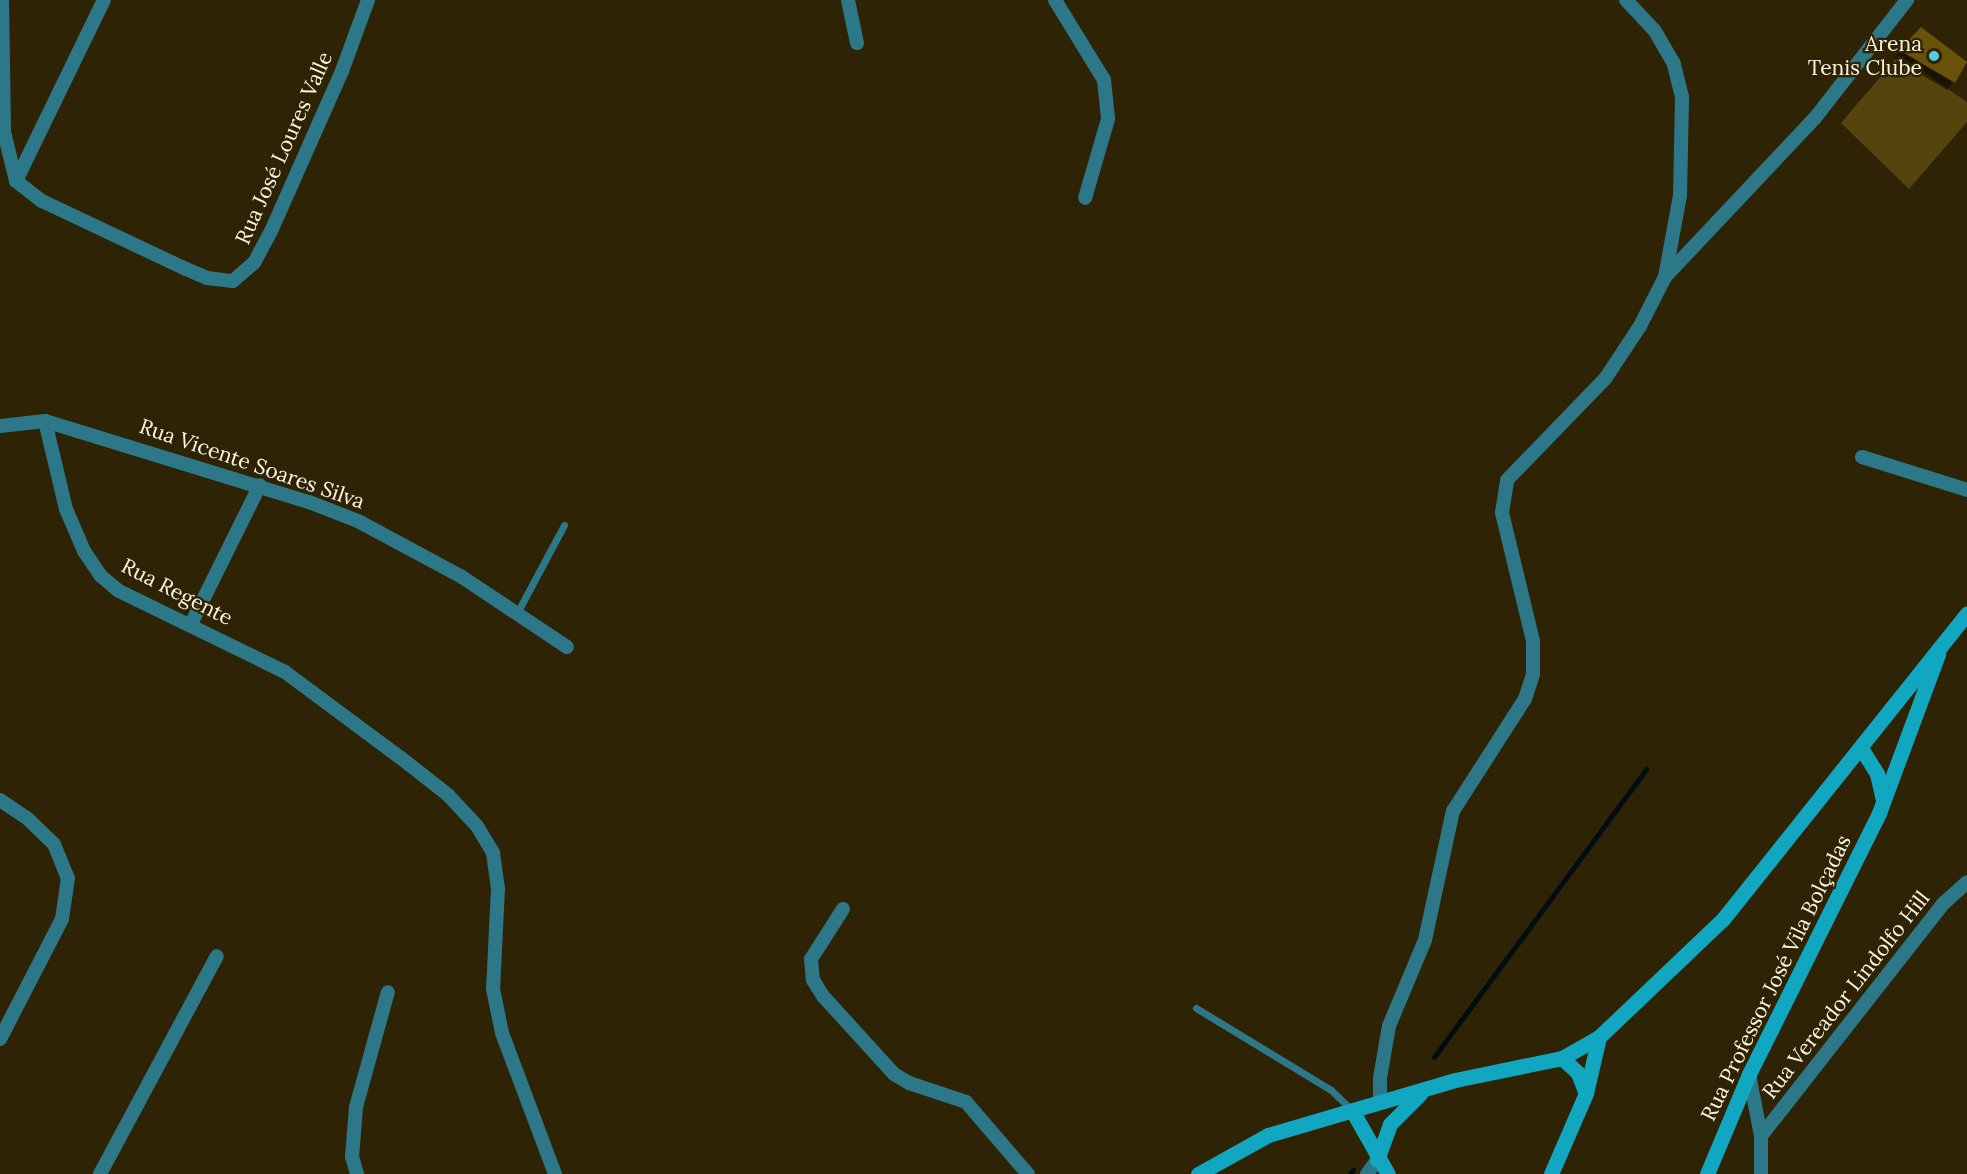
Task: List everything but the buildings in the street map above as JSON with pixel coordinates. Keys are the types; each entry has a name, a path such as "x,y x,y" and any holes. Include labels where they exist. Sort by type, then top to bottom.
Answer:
{"main road":[{"path":"1198,1174 1268,1135 1433,1087 1562,1058 1599,1037 1723,919 1967,613"},
{"name":"Rua Professor José Vila Bolçadas","path":"1707,1174 1749,1074 1883,800 1941,645"},
{"path":"1861,748 1877,774 1883,800"},
{"path":"1551,1174 1586,1093 1599,1037"},
{"path":"1562,1058 1584,1080 1586,1093"},
{"path":"1377,1160 1390,1124 1416,1096 1433,1087"},
{"path":"1353,1112 1377,1160 1388,1174"}],"street":[{"path":"2,0 4,132 16,181"},
{"path":"16,181 104,0"},
{"name":"Rua José Loures Valle","path":"16,181 42,201 186,269 207,278 233,280 254,263 272,230 342,71 368,0"},
{"path":"848,0 857,43"},
{"path":"1055,0 1104,80 1108,118 1085,198"},
{"path":"1626,0 1654,30 1674,64 1682,97 1680,195 1665,277"},
{"path":"1380,1103 1380,1078 1389,1026 1428,931 1454,811 1525,699 1533,674 1533,641 1502,513 1507,480 1605,379 1640,326 1665,277 1815,118 1907,0"},
{"name":"Rua Vicente Soares Silva","path":"0,426 45,421 260,485 358,521 462,577 567,647"},
{"name":"Rua Regente","path":"45,421 66,509 95,568 119,591 191,624 285,672 448,795 477,826 493,853 498,888 493,989 520,1088 555,1174"},
{"path":"1862,456 1967,490"},
{"path":"191,624 260,485"},
{"path":"0,800 28,819 54,844 68,878 62,919 0,1039"},
{"name":"Rua Vereador Lindolfo Hill","path":"1761,1136 1944,903 1967,882"},
{"path":"843,909 811,959 813,980 823,996 894,1074 909,1083 966,1102 1028,1174"},
{"path":"100,1174 217,956"},
{"path":"357,1174 352,1157 356,1107 388,992"},
{"path":"1749,1074 1761,1136 1761,1174"},
{"path":"1367,1174 1377,1160"}],"lane":[{"path":"517,613 564,525"},
{"path":"1196,1008 1331,1090 1353,1112"}],"shaded area":[{"path":"1899,55 1967,102 1967,122 1909,189 1841,123"}],"waterway":[{"path":"1434,1057 1646,769"},
{"path":"1350,1174 1353,1170"}],"place":[{"name":"Arena Tenis Clube","path":"1934,56"}]}
